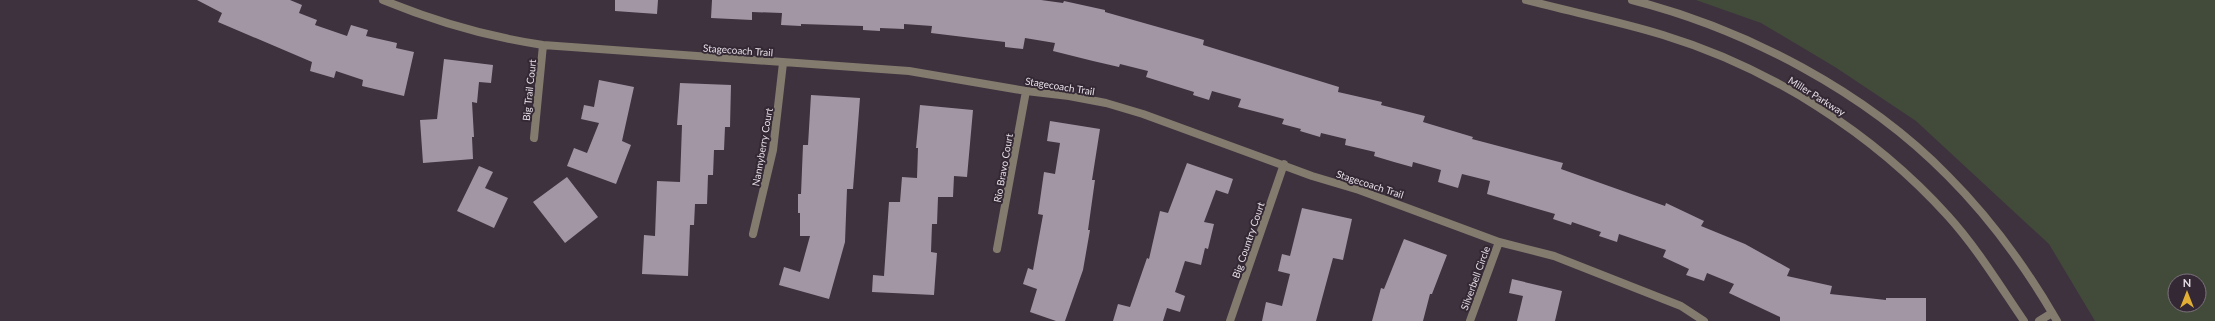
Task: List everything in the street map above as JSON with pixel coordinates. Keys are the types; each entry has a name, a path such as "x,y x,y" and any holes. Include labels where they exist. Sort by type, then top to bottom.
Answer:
{"street":[{"name":"Stagecoach Trail","path":"383,0 436,20 521,42 543,45 783,63 860,66 909,71 1026,91 1069,96 1143,114 1284,164 1312,176 1359,190 1430,215 1499,242 1554,256 1681,306 1704,321"},
{"name":"Miller Parkway","path":"1526,0 1663,35 1707,50 1778,83 1811,102 1873,146 1921,187 1949,217 1971,245 2024,321"},
{"name":"Miller Parkway","path":"1632,0 1676,12 1761,46 1845,93 1870,111 1948,176 2008,246 2036,285 2057,321"},
{"name":"Big Trail Court","path":"534,138 543,45"},
{"name":"Nannyberry Court","path":"753,234 773,150 783,63"},
{"name":"Rio Bravo Court","path":"997,249 1026,91"},
{"name":"Big Country Court","path":"1230,321 1284,164"},
{"name":"Silverbell Circle","path":"1470,321 1499,242"},
{"path":"2039,321 2052,313"}],"green space":[{"path":"1696,0 2215,0 2215,321 2095,321 2049,244 1916,121 1835,67 1761,23"}],"building":[{"path":"197,0 290,0 302,5 299,13 317,20 315,25 347,36 351,25 368,30 366,36 397,43 396,48 414,52 404,96 362,86 363,80 336,71 334,78 310,71 312,62 218,22 222,13"},
{"path":"615,0 658,0 657,14 615,11"},
{"path":"712,0 1041,0 1063,3 1064,1 1105,10 1105,12 1204,40 1203,45 1339,87 1338,92 1382,102 1381,105 1425,116 1423,122 1473,137 1472,139 1563,163 1561,169 1665,206 1666,203 1704,221 1701,226 1745,244 1790,269 1787,276 1832,286 1830,294 1886,300 1886,298 1926,298 1926,321 1780,321 1780,317 1729,293 1734,284 1707,273 1704,281 1686,275 1689,269 1663,257 1666,250 1619,234 1617,242 1599,236 1601,232 1572,222 1571,225 1553,219 1555,214 1487,194 1490,181 1462,174 1458,188 1438,182 1441,170 1413,162 1412,167 1374,156 1375,152 1345,145 1346,139 1321,133 1320,137 1300,131 1301,129 1282,124 1284,119 1238,107 1241,99 1212,91 1209,100 1193,95 1194,92 1146,77 1148,71 1120,64 1119,67 1053,51 1055,43 1025,38 1023,49 1005,47 1005,42 931,33 932,26 904,24 904,29 880,28 880,31 863,30 863,26 801,24 801,26 781,25 782,13 752,12 752,20 711,18"},
{"path":"444,59 493,65 491,83 479,82 477,103 472,102 474,137 472,137 473,159 423,163 420,120 437,119"},
{"path":"599,80 634,87 622,141 631,145 616,184 567,166 574,148 587,153 599,123 581,119 584,105 594,107"},
{"path":"680,83 731,85 730,127 725,127 724,150 714,150 713,175 708,175 707,204 695,204 694,225 690,225 688,276 642,274 644,235 655,236 657,181 680,182 682,125 677,125"},
{"path":"811,95 860,98 853,189 847,189 845,242 829,299 779,285 784,267 800,272 810,236 800,236 798,194 801,194 803,145 808,145"},
{"path":"920,105 973,110 967,177 954,176 953,197 938,197 937,224 932,224 931,252 937,253 934,295 872,292 873,275 884,276 889,202 900,202 902,177 917,178 918,148 916,148"},
{"path":"1050,121 1100,129 1092,180 1095,180 1088,230 1090,230 1083,270 1065,321 1056,321 1030,312 1037,289 1023,284 1028,268 1033,270 1043,215 1038,214 1044,172 1055,174 1060,143 1047,141"},
{"path":"1187,163 1233,179 1228,194 1216,190 1204,222 1214,224 1208,249 1205,248 1201,265 1185,261 1175,292 1185,296 1180,312 1167,308 1163,321 1113,321 1118,304 1130,307 1147,258 1149,259 1160,211 1168,213"},
{"path":"479,166 493,172 485,188 508,198 494,228 457,211"},
{"path":"567,177 598,217 565,243 533,202"},
{"path":"1302,208 1352,219 1343,260 1333,258 1316,321 1262,321 1266,302 1282,306 1290,274 1278,271 1282,254 1290,256"},
{"path":"1404,239 1447,255 1432,294 1430,294 1423,321 1372,321 1381,288 1384,289"},
{"path":"1512,279 1562,291 1555,321 1517,321 1523,296 1509,293"}]}
